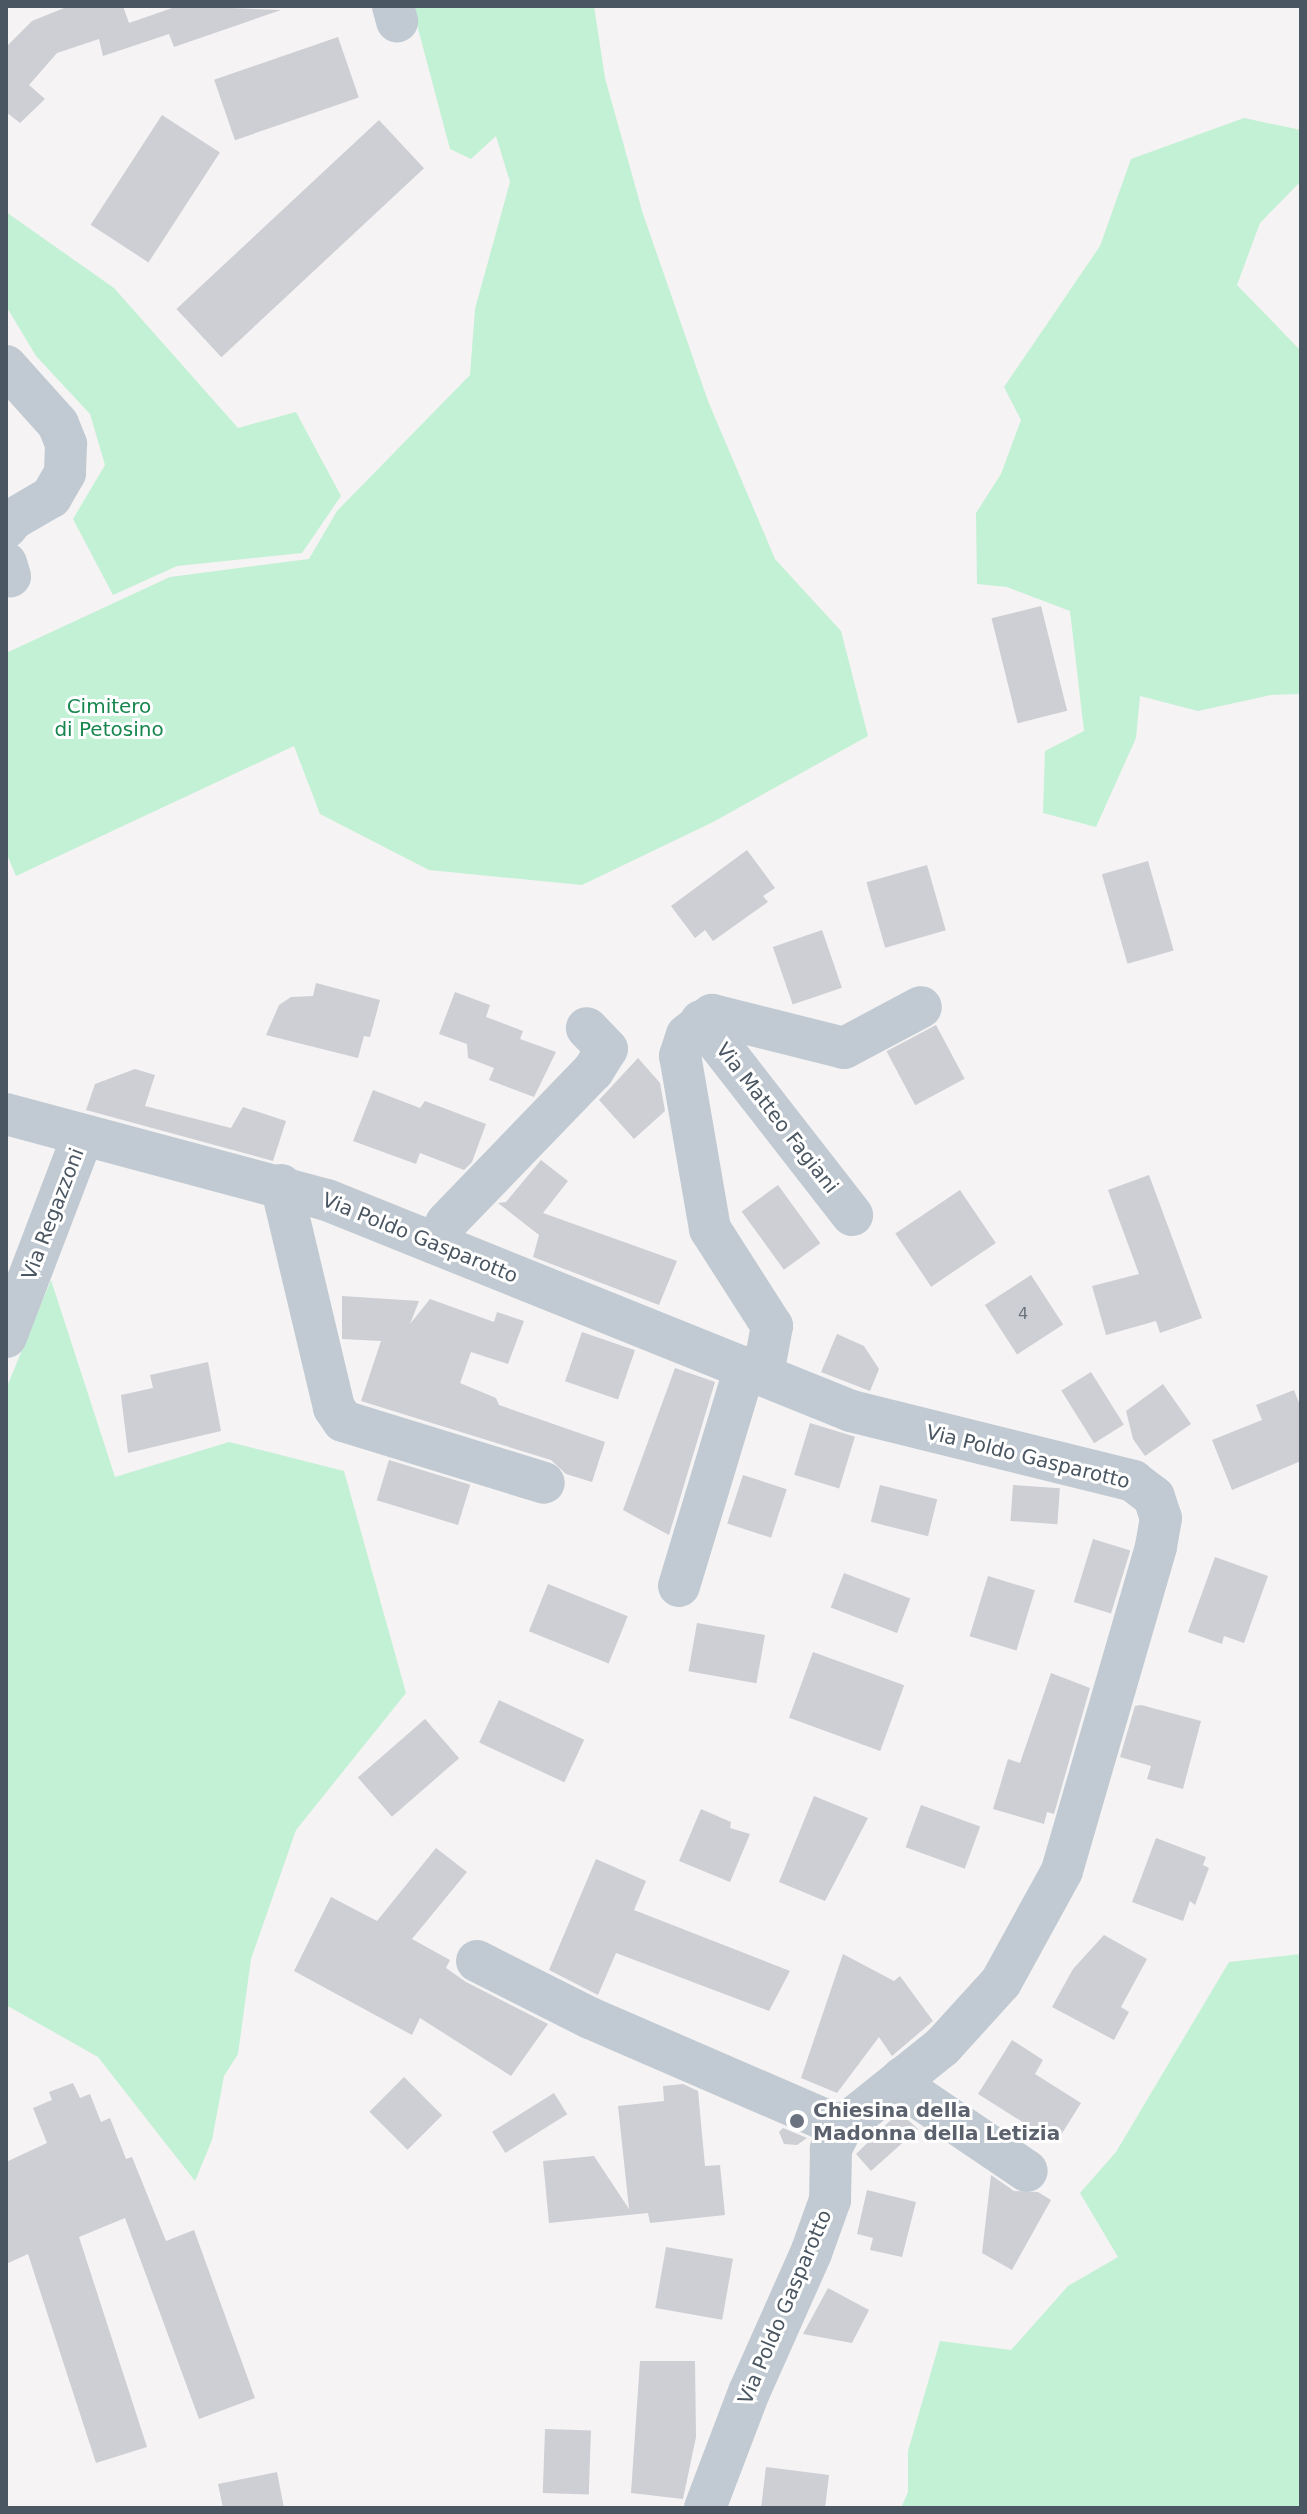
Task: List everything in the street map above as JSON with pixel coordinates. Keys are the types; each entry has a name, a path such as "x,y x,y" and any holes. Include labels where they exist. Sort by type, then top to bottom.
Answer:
{"street":[{"path":"6,366 58,424 66,444 65,473 51,497 13,519 6,528"},
{"name":"Via Matteo Fagiani","path":"679,1586 772,1326 710,1229 680,1056 687,1035 701,1021 725,1016 844,1048 921,1007"},
{"name":"Via Matteo Fagiani","path":"701,1021 852,1215"},
{"path":"434,1243 447,1222 593,1071 607,1049 587,1028"},
{"name":"Via Poldo Gasparotto","path":"6,1114 281,1185 434,1243 851,1411 1133,1481 1154,1497 1161,1518 1062,1871 1001,1982 943,2046 842,2127 831,2149 830,2200 811,2253 749,2392 705,2508"},
{"name":"Via Regazzoni","path":"6,1337 83,1135"},
{"path":"281,1185 334,1408 343,1421 544,1483"},
{"path":"477,1961 597,2021 842,2127"},
{"path":"902,2078 919,2098 1027,2171"}],"green space":[{"name":"Cimitero di Petosino","path":"412,6 594,6 605,78 643,214 708,401 775,559 841,631 868,736 713,822 582,885 429,870 320,814 294,746 16,876 6,852 6,653 170,577 309,559 337,511 470,375 475,309 510,182 496,136 471,159 450,149"},
{"path":"1244,118 1301,130 1301,181 1260,223 1237,285 1301,351 1301,694 1271,695 1198,711 1140,696 1136,738 1096,827 1043,813 1045,751 1084,731 1070,611 1007,587 977,584 976,513 1001,474 1021,420 1004,387 1100,246 1131,159"},
{"path":"6,212 114,288 238,428 296,412 341,496 302,553 177,566 113,595 73,519 105,465 90,414 36,356 6,306"},
{"path":"51,1280 115,1477 229,1442 344,1471 406,1693 296,1830 251,1959 238,2054 224,2076 212,2140 195,2181 98,2057 6,2005 6,1389"},
{"path":"1301,1954 1301,2508 901,2508 908,2492 908,2451 940,2341 1011,2350 1068,2286 1118,2257 1080,2193 1116,2152 1229,1962"}],"building":[{"path":"69,6 123,6 129,23 178,6 281,10 174,47 169,34 103,56 99,39 57,53 29,85 45,99 20,123 6,112 6,47 32,21"},
{"path":"338,37 359,98 235,140 214,80"},
{"path":"162,115 220,153 149,262 91,225"},
{"path":"379,120 424,168 221,357 176,309"},
{"path":"1041,606 1067,711 1018,723 992,618"},
{"path":"747,850 775,888 763,896 768,902 713,941 705,930 695,938 671,906"},
{"path":"1148,861 1174,950 1127,964 1102,874"},
{"path":"927,865 946,930 885,948 866,882"},
{"path":"822,930 842,988 793,1005 773,947"},
{"path":"316,983 380,1000 370,1037 364,1036 358,1058 266,1035 279,1005 291,997 313,996"},
{"path":"455,992 490,1005 486,1017 523,1031 520,1039 556,1052 534,1097 489,1080 494,1068 468,1058 467,1044 439,1034"},
{"path":"936,1025 965,1079 915,1105 887,1051"},
{"path":"638,1058 660,1083 665,1111 634,1139 599,1100"},
{"path":"135,1069 155,1075 145,1106 231,1128 243,1107 286,1121 273,1161 86,1110 95,1084"},
{"path":"373,1090 420,1108 425,1101 486,1124 472,1162 464,1170 420,1153 416,1164 353,1141"},
{"path":"541,1160 568,1181 543,1213 677,1261 659,1305 533,1257 539,1235 498,1203 506,1202"},
{"path":"1149,1175 1202,1318 1160,1333 1156,1321 1106,1335 1092,1286 1139,1274 1108,1190"},
{"path":"778,1185 820,1243 784,1270 742,1211"},
{"path":"960,1190 996,1243 931,1287 895,1234"},
{"path":"1031,1275 1063,1324 1017,1354 985,1305"},
{"path":"342,1296 419,1301 410,1324 430,1299 494,1322 497,1312 524,1321 508,1364 471,1352 460,1383 496,1398 499,1405 605,1442 592,1482 566,1474 551,1460 361,1401 381,1341 342,1339"},
{"path":"582,1332 635,1350 618,1399 565,1381"},
{"path":"837,1334 864,1346 879,1369 870,1391 821,1372"},
{"path":"208,1362 221,1431 128,1453 121,1395 153,1388 150,1375"},
{"path":"675,1368 715,1382 669,1535 623,1510"},
{"path":"1091,1372 1124,1425 1094,1443 1061,1391"},
{"path":"1163,1384 1191,1424 1145,1456 1133,1439 1126,1411"},
{"path":"1294,1390 1301,1408 1301,1461 1232,1490 1212,1440 1262,1420 1256,1405"},
{"path":"810,1423 855,1437 839,1488 794,1475"},
{"path":"389,1460 470,1485 458,1525 377,1500"},
{"path":"743,1475 787,1489 771,1538 727,1524"},
{"path":"880,1485 937,1499 928,1536 871,1522"},
{"path":"1013,1485 1060,1488 1057,1524 1010,1521"},
{"path":"1093,1539 1130,1550 1111,1614 1074,1602"},
{"path":"1215,1557 1268,1576 1244,1643 1224,1636 1222,1644 1188,1632"},
{"path":"844,1573 910,1598 897,1633 831,1608"},
{"path":"988,1576 1035,1590 1016,1651 970,1636"},
{"path":"548,1584 628,1616 609,1664 529,1631"},
{"path":"697,1623 765,1635 756,1683 688,1671"},
{"path":"813,1652 904,1685 880,1751 789,1718"},
{"path":"1051,1673 1090,1688 1054,1814 1047,1812 1044,1824 993,1809 1008,1759 1020,1763"},
{"path":"499,1700 584,1740 564,1782 479,1743"},
{"path":"1135,1706 1201,1721 1183,1789 1147,1779 1151,1766 1120,1757"},
{"path":"425,1719 459,1758 392,1817 358,1777"},
{"path":"814,1796 868,1818 825,1901 779,1882"},
{"path":"921,1805 980,1827 965,1869 906,1847"},
{"path":"701,1809 731,1822 730,1828 750,1834 730,1882 679,1861"},
{"path":"1156,1838 1206,1857 1203,1865 1209,1868 1195,1905 1190,1901 1183,1921 1132,1902"},
{"path":"436,1848 467,1872 412,1939 450,1960 446,1968 466,1982 548,2024 511,2076 420,2018 412,2035 294,1971 331,1897 377,1921"},
{"path":"596,1859 646,1881 634,1910 790,1971 769,2011 616,1953 598,1995 549,1970"},
{"path":"1104,1935 1147,1959 1121,2007 1129,2012 1114,2040 1052,2007 1073,1969"},
{"path":"843,1954 894,1981 900,1976 933,2021 892,2056 879,2037 837,2093 801,2078"},
{"path":"1012,2040 1043,2060 1035,2074 1081,2103 1056,2143 978,2094"},
{"path":"404,2077 442,2115 408,2150 369,2112"},
{"path":"73,2083 80,2098 90,2094 101,2122 110,2118 126,2159 132,2157 166,2241 194,2230 255,2398 199,2419 125,2218 79,2237 147,2447 96,2463 28,2254 6,2264 6,2162 47,2143 33,2108 52,2100 49,2092"},
{"path":"683,2084 698,2091 705,2166 720,2165 725,2215 650,2223 648,2213 549,2223 543,2161 594,2156 629,2209 618,2106 664,2101 663,2086"},
{"path":"554,2093 567,2114 505,2153 492,2132"},
{"path":"899,2112 918,2129 871,2171 856,2154"},
{"path":"783,2128 807,2138 797,2145 784,2144 779,2132"},
{"path":"991,2175 1014,2191 1038,2192 1051,2200 1012,2270 982,2253"},
{"path":"867,2190 916,2202 902,2257 870,2250 873,2238 857,2234"},
{"path":"666,2247 733,2259 722,2320 655,2308"},
{"path":"828,2288 869,2310 852,2343 803,2334"},
{"path":"640,2361 695,2361 696,2437 683,2499 631,2493"},
{"path":"545,2429 591,2431 589,2495 543,2493"},
{"path":"766,2467 829,2475 825,2508 761,2508"},
{"path":"277,2472 284,2508 223,2508 218,2484"}],"place":[{"name":"Chiesina della Madonna della Letizia","path":"797,2121"}]}
